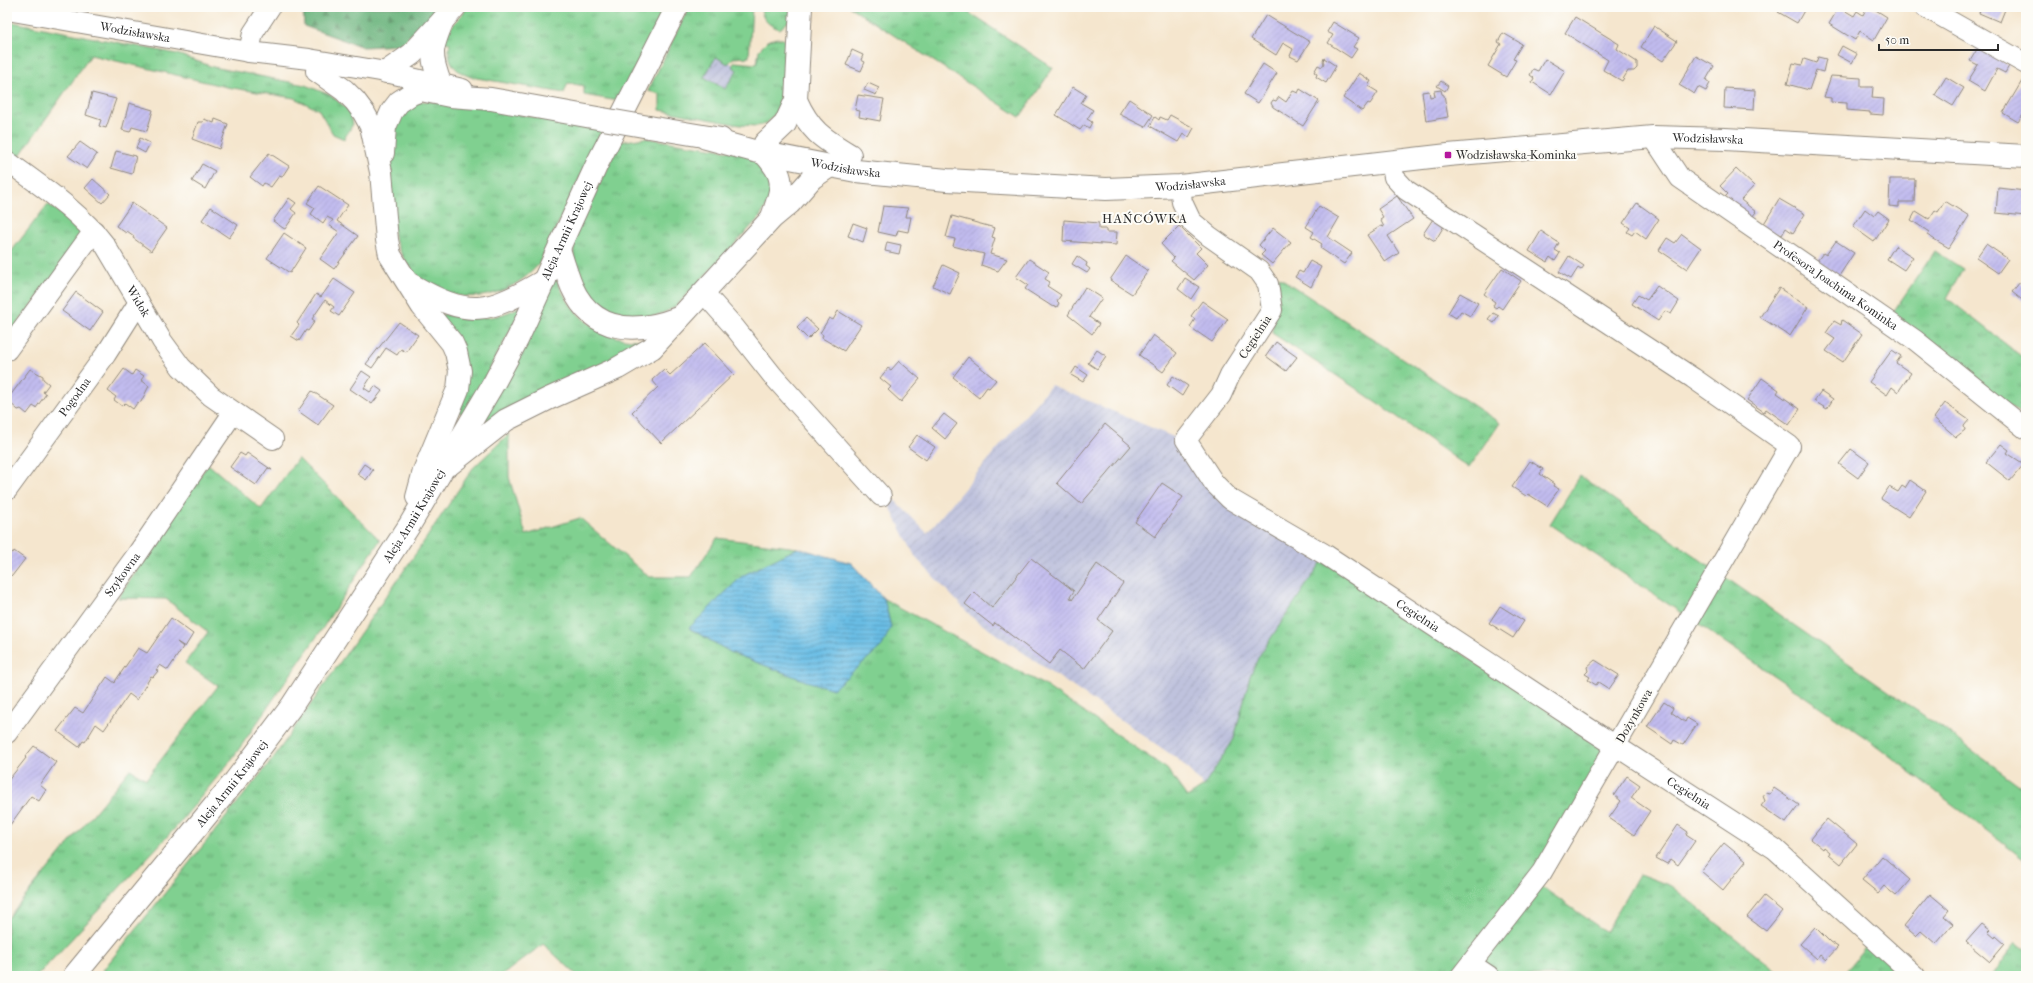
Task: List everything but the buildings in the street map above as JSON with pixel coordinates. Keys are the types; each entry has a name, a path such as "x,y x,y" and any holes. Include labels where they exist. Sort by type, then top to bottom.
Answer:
{"main road":[{"name":"Aleja Armii Krajowej","path":"74,976 225,793 291,707 408,526 495,381 545,280 597,164 677,7"},
{"path":"772,218 782,189 776,168 764,148 785,124 796,100 801,7"},
{"path":"386,72 412,54 426,37 449,14"},
{"path":"381,172 385,126 399,102 410,94 431,87 431,56 434,42 449,14"},
{"path":"317,71 344,90 364,113 371,126 381,172 388,248 394,262 410,284 422,306 452,343 456,352 460,371 458,389 424,471 408,526"},
{"name":"Wodzisławska","path":"431,87 764,148 850,155 949,171 989,181"},
{"path":"796,100 805,120 816,133 850,155"},
{"name":"Wodzisławska","path":"764,148 830,166 884,174 947,180 989,181 1091,189 1133,189 1180,186 1448,155 1653,137 1732,139 2026,156"},
{"path":"444,468 457,460 506,420 548,399 618,368 652,348 772,218 790,203 812,178 830,166"},
{"path":"559,249 572,288 585,307 596,318 611,325 627,328 659,325 679,318"},
{"path":"410,284 443,302 475,308 504,303 545,280"}],"street":[{"path":"256,53 253,33 270,7"},
{"path":"1925,7 2026,64"},
{"name":"Wodzisławska","path":"7,10 256,53 309,59 386,72 431,87"},
{"name":"Wodzisławska","path":"256,53 317,71 431,87"},
{"name":"Profesora Joachima Kominka","path":"1653,137 1680,178 1915,340 2026,429"},
{"name":"Widok","path":"7,161 58,198 94,231 105,244 162,341 181,367 211,396 233,413 272,439"},
{"name":"Dożynkowa","path":"1392,162 1394,177 1406,190 1693,378 1790,446 1542,872 1466,970"},
{"name":"Cegielnia","path":"1180,186 1182,202 1191,221 1209,236 1259,271 1268,284 1272,310 1230,375 1221,395 1186,440 1214,483 1230,499 1326,555 1616,746 1775,848 1915,976"},
{"path":"7,350 94,231"},
{"path":"703,292 735,328 773,376 881,496"},
{"name":"Pogodna","path":"7,490 106,354 139,302"},
{"name":"Szykowna","path":"7,733 136,556 233,413"},
{"path":"1466,970 1489,976"}],"shaded area":[{"path":"716,54 740,69 726,91 702,78"},
{"path":"1051,385 1178,439 1215,492 1323,560 1259,656 1250,676 1234,739 1204,786 1179,760 973,618 916,558 877,482 927,533"}],"green space":[{"path":"303,7 440,7 400,45 363,47 304,26"},
{"path":"468,7 663,7 662,14 618,101 584,95 584,86 568,83 564,93 471,77 460,72 450,60 450,43 440,41"},
{"path":"689,7 752,7 749,57 733,58 728,64 716,57 704,77 725,89 737,70 732,66 735,62 757,64 759,50 769,40 777,38 783,39 791,46 789,78 781,79 779,107 766,124 757,126 740,125 660,110 660,94 648,91"},
{"path":"761,7 791,7 791,19 780,29 776,28 766,21 762,15"},
{"path":"850,7 960,7 1053,68 1020,117"},
{"path":"7,21 177,54 213,67 305,85 330,95 349,110 353,124 344,139 333,134 319,110 294,98 227,87 91,55 18,158 7,150"},
{"path":"416,101 460,103 602,130 539,264 520,281 500,291 478,296 457,295 437,289 419,277 404,259 394,236 389,136 398,117"},
{"path":"645,138 742,153 755,158 769,174 772,196 760,217 676,306 652,317 626,318 609,312 591,298 579,278 574,256 574,244 576,233 581,221 620,142"},
{"path":"48,204 87,234 7,337 7,257"},
{"path":"1935,251 1963,269 1947,298 2026,360 2026,418 1891,315"},
{"path":"1279,277 1500,423 1469,468 1378,403 1272,333"},
{"path":"554,280 557,280 563,294 571,306 591,325 617,337 631,340 646,340 647,342 486,428 480,423"},
{"path":"519,307 521,310 465,415 457,411 441,316 443,314 472,318 491,317 510,312"},
{"path":"509,434 509,477 526,535 580,518 649,577 691,577 717,538 798,548 742,576 690,629 732,653 806,681 891,627 884,599 1044,685 1167,769 1187,797 1204,786 1234,739 1250,676 1259,656 1323,560 1615,756 1542,887 1606,932 1639,874 1671,886 1782,976 578,976 543,944 501,976 112,976 103,970 272,760 421,546 473,468"},
{"path":"298,458 380,540 322,629 232,759 177,826 37,976 7,976 7,919 130,769 146,779 218,686 185,663 208,632 166,599 118,598 208,464 261,509"},
{"path":"1580,476 1953,736 2026,790 2026,861 1869,740 1550,524"},
{"path":"1870,942 1905,976 1842,976"},
{"path":"2016,942 2026,950 2026,976 1992,976"}],"water":[{"path":"798,548 851,563 884,599 891,627 882,646 833,689 806,681 732,653 689,628 742,576"}],"place":[{"name":"Wodzisławska-Kominka","path":"1448,155"}],"district":[{"name":"HAŃCÓWKA","path":"1145,218"}]}
